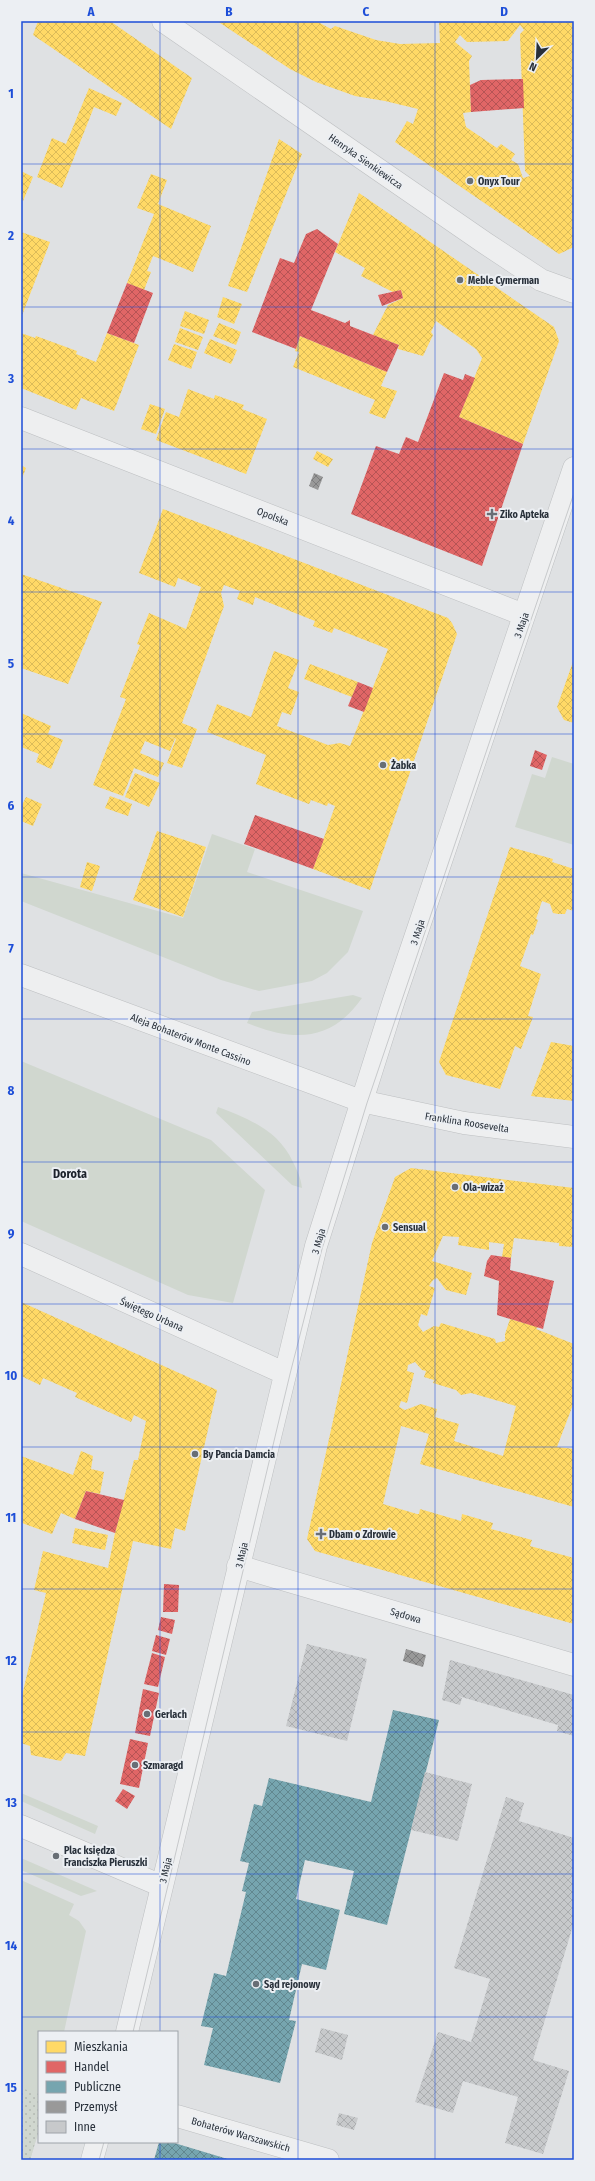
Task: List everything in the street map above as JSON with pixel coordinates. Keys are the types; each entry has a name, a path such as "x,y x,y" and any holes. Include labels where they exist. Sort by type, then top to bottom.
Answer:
{"street":[{"name":"Henryka Sienkiewicza","path":"163,21 497,251 541,280 574,292"},
{"name":"Opolska","path":"21,418 524,614"},
{"name":"3 Maja","path":"127,2031 284,1373 316,1246 361,1101 574,468"},
{"name":"Aleja Bohaterów Monte Cassino","path":"21,975 361,1101"},
{"name":"Franklina Roosevelta","path":"361,1101 464,1123 574,1137"},
{"name":"Świętego Urbana","path":"21,1254 284,1373"},
{"name":"Sądowa","path":"238,1566 574,1665"},
{"path":"21,1826 162,1886"},
{"name":"Bohaterów Warszawskich","path":"178,2116 328,2160"},
{"path":"92,2160 97,2143"}],"shaded area":[{"path":"552,757 574,764 574,845 515,827 532,774 545,778"},
{"path":"212,834 255,849 247,872 363,911 348,952 327,973 312,981 259,991 221,980 21,901 21,873 183,918"},
{"path":"353,995 362,998 338,1023 324,1030 310,1034 296,1035 280,1033 247,1023 252,1012"},
{"path":"21,1061 211,1140 265,1190 233,1303 188,1295 21,1221"},
{"path":"218,1107 251,1121 271,1134 287,1151 300,1177 302,1188 292,1185 216,1113"},
{"path":"21,1793 98,1826 95,1834 21,1801"},
{"path":"21,1858 97,1891 81,1896 21,1870"},
{"path":"21,1880 74,1904 69,1915 79,1921 86,1931 64,2031 38,2031 38,2133 30,2160 21,2160"},
{"path":"21,2088 38,2094 38,2133 30,2160 21,2160"}],"building: Mieszkania":[{"path":"38,21 110,21 192,78 171,129 33,35"},
{"path":"217,21 316,21 331,29 335,26 376,40 400,44 440,43 439,21 574,21 574,247 559,254 395,142 407,121 413,124 418,109 355,96 316,82 290,69","holes":["520,25 524,30 520,34 525,171 530,176 523,178 518,164 511,160 515,154 501,144 497,148 466,127 463,113 471,112 469,61 472,56 455,42 460,35 467,42 508,41"]},
{"path":"89,88 122,103 116,116 94,107 62,188 37,177 52,138 66,144"},
{"path":"279,139 302,154 247,292 228,286"},
{"path":"21,171 33,177 23,201 21,200"},
{"path":"151,174 167,180 158,204 211,226 193,272 153,256 147,271 151,272 144,290 127,283 154,214 137,208"},
{"path":"359,193 554,327 559,341 523,444 459,417 482,358 476,349 436,321 431,332 433,335 423,356 398,349 399,345 373,335 388,305 403,298 401,290 393,292 361,276 365,268 335,252"},
{"path":"21,232 50,242 21,318"},
{"path":"223,297 242,304 234,324 217,317"},
{"path":"185,311 209,320 204,334 180,326"},
{"path":"219,323 241,332 236,345 213,336"},
{"path":"180,328 203,337 198,350 175,342"},
{"path":"21,333 35,338 36,336 77,351 76,354 96,362 107,333 139,345 114,411 81,398 76,410 21,388"},
{"path":"300,336 387,372 381,386 397,391 385,419 369,413 375,400 293,367 299,352 295,351"},
{"path":"210,339 237,350 231,364 204,353"},
{"path":"174,344 197,352 191,369 168,360"},
{"path":"188,389 214,399 215,395 244,405 242,409 267,419 246,474 156,440 166,412 179,417"},
{"path":"150,404 165,409 156,434 141,429"},
{"path":"317,451 333,459 328,467 313,459"},
{"path":"21,465 26,468 21,481"},
{"path":"163,509 448,618 452,623 457,634 370,890 313,869 335,806 328,803 327,806 311,800 309,804 256,784 266,755 207,732 217,704 251,717 274,651 299,660 288,688 299,692 291,715 282,712 277,726 328,745 340,743 350,746 388,649 334,628 332,633 313,626 315,621 255,597 253,605 237,599 240,591 224,585 221,593 224,606 182,723 197,729 182,768 167,763 176,739 159,733 175,739 170,751 145,741 140,753 164,763 158,777 134,768 123,796 93,785 126,699 120,697 140,645 137,644 149,613 186,629 201,587 178,578 175,587 139,573"},
{"path":"21,574 102,602 68,684 21,668"},
{"path":"574,659 574,723 564,720 557,707"},
{"path":"310,664 358,682 352,697 304,679"},
{"path":"21,713 51,726 48,734 63,740 51,769 36,762 39,754 21,747"},
{"path":"135,773 160,783 149,807 125,797"},
{"path":"110,796 132,804 128,816 105,808"},
{"path":"26,797 42,804 33,826 21,821 21,807"},
{"path":"157,831 206,847 183,917 133,900"},
{"path":"510,847 553,859 552,862 574,869 574,911 567,909 565,914 553,913 550,904 542,901 533,935 531,934 520,966 541,974 528,1016 533,1017 521,1049 515,1046 500,1089 446,1075 439,1062"},
{"path":"87,862 100,866 92,891 80,887"},
{"path":"551,1042 574,1046 574,1101 531,1096"},
{"path":"411,1168 574,1188 574,1247 559,1246 559,1243 514,1238 511,1258 502,1257 504,1244 489,1242 489,1250 458,1245 459,1237 443,1236 432,1261 472,1273 466,1295 446,1290 437,1278 433,1280 429,1286 435,1288 427,1316 421,1314 418,1325 423,1332 434,1326 439,1327 441,1323 495,1339 496,1343 505,1341 505,1334 510,1319 538,1327 536,1329 574,1344 574,1402 557,1447 574,1449 574,1507 420,1464 429,1434 401,1426 383,1504 417,1514 419,1514 420,1509 461,1521 462,1514 493,1523 491,1529 532,1540 530,1546 574,1558 574,1624 315,1551 307,1539 372,1243 395,1177","holes":["415,1362 422,1370 426,1371 424,1377 434,1380 433,1383 456,1390 461,1395 471,1393 516,1406 503,1456 454,1441 459,1424 435,1417 437,1409 421,1404 405,1410 399,1407 401,1401 407,1403 414,1373 407,1371 408,1365"]},
{"path":"21,1302 217,1390 185,1531 175,1528 171,1549 133,1541 85,1756 66,1753 61,1761 31,1755 30,1746 21,1743 21,1700 46,1593 34,1590 43,1551 108,1568 115,1533 134,1460 138,1460 146,1421 134,1415 131,1422 75,1397 77,1393 43,1378 40,1385 21,1376"},
{"path":"81,1451 93,1456 91,1469 104,1472 100,1494 86,1491 75,1519 61,1513 52,1534 22,1523 21,1526 21,1456 73,1475"},
{"path":"75,1528 108,1535 105,1550 72,1543"}],"building: Handel":[{"path":"523,79 524,108 471,112 470,85 481,80"},
{"path":"317,229 338,244 311,310 345,323 350,320 350,326 399,345 387,372 300,336 296,349 252,332 280,258 294,263 306,234"},
{"path":"127,283 153,293 134,343 107,333"},
{"path":"401,290 403,298 382,306 378,295"},
{"path":"444,373 463,380 465,374 475,378 459,417 523,444 482,566 351,514 376,446 399,454 406,437 418,442"},
{"path":"358,682 373,688 364,712 348,706"},
{"path":"535,750 547,755 542,770 530,766"},
{"path":"255,815 324,839 313,869 244,844"},
{"path":"491,1255 511,1258 510,1270 554,1281 543,1329 497,1315 499,1281 484,1276 487,1261"},
{"path":"86,1491 124,1500 115,1533 75,1519"},
{"path":"164,1584 179,1585 178,1612 163,1612"},
{"path":"161,1617 175,1620 172,1634 158,1630"},
{"path":"156,1635 170,1639 166,1655 152,1651"},
{"path":"152,1653 165,1657 158,1687 144,1684"},
{"path":"143,1689 159,1693 150,1736 135,1733"},
{"path":"130,1739 148,1743 139,1788 120,1784"},
{"path":"123,1789 135,1796 127,1809 115,1801"}],"building: Publiczne":[{"path":"393,1710 439,1720 387,1925 344,1914 354,1871 305,1860 296,1899 340,1910 326,1970 302,1964 289,2020 296,2021 280,2083 204,2065 213,2028 201,2026 214,1973 226,1976 246,1892 242,1891 249,1863 240,1861 254,1804 262,1806 269,1778 371,1802"},
{"path":"159,2143 174,2143 231,2160 154,2160"}],"building: Przemysł":[{"path":"314,473 323,477 318,490 309,486"},
{"path":"406,1649 426,1655 423,1667 403,1661"}],"building: Inne":[{"path":"307,1644 367,1659 347,1741 286,1726"},
{"path":"450,1660 574,1695 574,1736 557,1731 558,1725 458,1696 462,1698 460,1705 442,1700"},
{"path":"425,1772 472,1784 458,1841 411,1830"},
{"path":"506,1797 524,1803 519,1821 574,1838 574,1922 533,2060 569,2071 543,2154 505,2143 518,2097 463,2081 453,2113 415,2102 438,2032 471,2042 490,1979 454,1968"},
{"path":"321,2028 348,2035 342,2060 315,2052"},
{"path":"339,2113 358,2118 354,2130 336,2125"}],"tram line":[{"path":"133,2031 290,1374 322,1249 367,1103 574,493"},
{"path":"99,2160 104,2143"}],"place":[{"name":"Onyx Tour","path":"470,181"},
{"name":"Meble Cymerman","path":"460,280"},
{"name":"Ziko Apteka","path":"492,514"},
{"name":"Żabka","path":"383,765"},
{"name":"Ola-wizaż","path":"455,1187"},
{"name":"Sensual","path":"385,1227"},
{"name":"By Pancia Damcia","path":"195,1454"},
{"name":"Dbam o Zdrowie","path":"321,1534"},
{"name":"Gerlach","path":"147,1714"},
{"name":"Szmaragd","path":"135,1765"},
{"name":"Plac księdza Franciszka Pieruszki","path":"56,1856"},
{"name":"Sąd rejonowy","path":"256,1984"}],"district":[{"name":"Dorota","path":"70,1174"}]}
